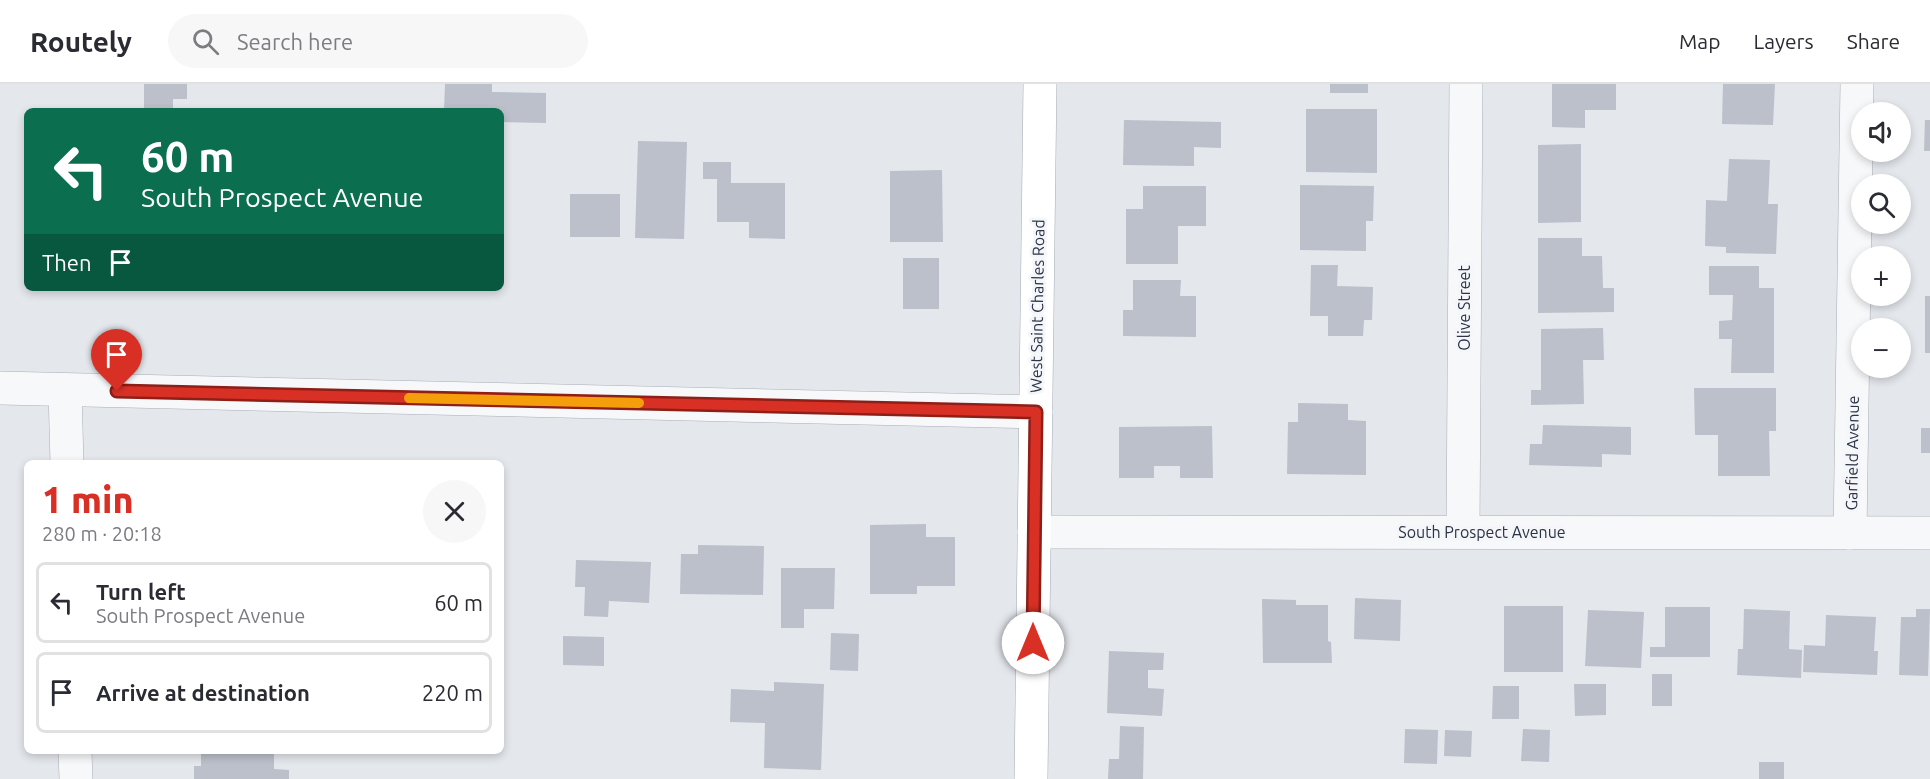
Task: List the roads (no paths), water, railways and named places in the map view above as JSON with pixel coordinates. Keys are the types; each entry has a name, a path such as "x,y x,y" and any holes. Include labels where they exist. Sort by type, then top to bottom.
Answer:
{"main road":[{"name":"West Saint Charles Road","path":"1031,779 1040,84"}],"street":[{"name":"Olive Street","path":"1463,532 1466,84"},
{"name":"Garfield Avenue","path":"1851,533 1857,84"},
{"path":"0,388 1036,412"},
{"path":"65,390 67,460"},
{"name":"South Prospect Avenue","path":"1034,532 1930,533"},
{"path":"75,754 76,779"}]}
